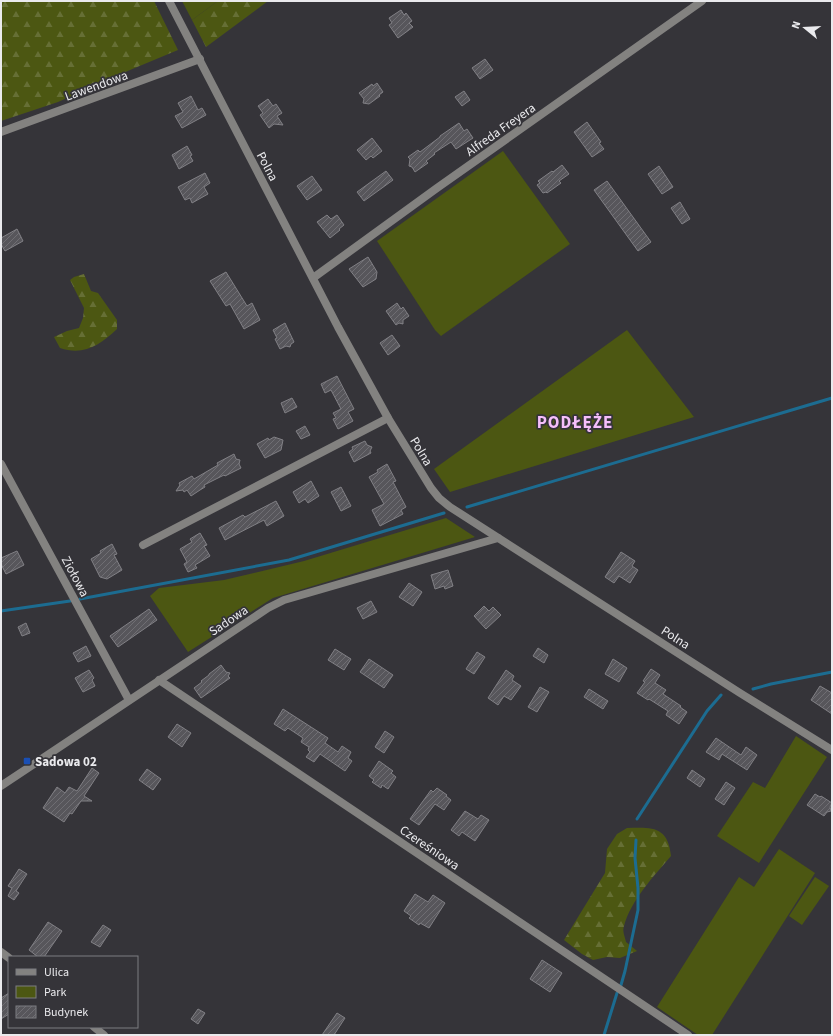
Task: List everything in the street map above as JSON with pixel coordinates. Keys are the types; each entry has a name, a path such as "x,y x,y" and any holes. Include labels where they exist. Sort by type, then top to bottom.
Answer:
{"street":[{"name":"Polna","path":"169,1 313,278 388,418 431,488 439,498 450,507 498,538 832,750"},
{"name":"Alfreda Freyera","path":"313,278 702,1"},
{"name":"Lawendowa","path":"1,132 200,59"},
{"path":"143,545 388,418"},
{"name":"Ziołowa","path":"1,464 129,700"},
{"name":"Sadowa","path":"1,786 268,608 284,600 498,538"},
{"name":"Czereśniowa","path":"159,680 688,1035"},
{"path":"95,1028 104,1035"}],"green space":[{"path":"1,1 154,1 178,50 58,102 1,121"},
{"path":"182,1 218,1 192,20"},
{"path":"218,1 268,1 206,47 192,20"},
{"path":"503,151 570,244 441,336 435,330 377,241"},
{"path":"84,274 91,291 98,293 117,320 117,329 104,340 91,348 77,351 60,348 54,337 67,331 79,328 83,318 84,308 70,280"},
{"path":"627,330 694,417 450,492 434,469"},
{"path":"446,518 475,537 273,598 188,652 150,596 159,588 224,580 304,561"},
{"path":"796,736 827,757 759,863 717,836 753,782 765,788"},
{"path":"627,828 657,830 666,839 671,856 637,898 627,916 623,930 626,942 637,951 620,958 607,957 593,960 582,954 564,940 605,873 607,849 617,834"},
{"path":"779,849 815,873 712,1035 698,1035 657,1007 739,877 754,887"},
{"path":"815,877 829,886 802,925 789,916"}],"building":[{"path":"401,10 404,15 406,13 412,21 409,23 413,27 398,38 389,25 392,23 389,18"},
{"path":"485,59 493,70 480,79 472,68"},
{"path":"377,83 383,92 369,104 363,103 364,99 359,93 372,84 373,86"},
{"path":"464,91 470,100 462,106 455,97"},
{"path":"191,96 198,110 202,108 206,115 182,128 175,116 183,112 178,103"},
{"path":"268,99 273,106 276,104 282,113 277,116 283,125 274,124 269,128 260,115 263,113 258,106"},
{"path":"587,122 604,149 592,157 574,132"},
{"path":"459,123 464,131 467,129 473,138 456,149 451,142 434,153 435,154 426,161 428,163 415,172 412,167 409,166 410,159 408,157 418,150 420,152"},
{"path":"372,138 382,151 373,158 371,156 366,160 357,150"},
{"path":"187,146 192,155 190,156 193,161 179,169 172,155"},
{"path":"562,165 569,174 559,181 561,183 547,193 543,193 537,185 540,183 538,181"},
{"path":"659,166 673,187 662,194 648,174"},
{"path":"386,171 393,180 364,201 357,192"},
{"path":"205,173 210,183 204,187 208,194 192,203 190,198 185,200 178,187"},
{"path":"312,176 322,190 307,200 297,186"},
{"path":"607,181 651,242 638,251 594,190"},
{"path":"680,202 690,219 682,224 671,208"},
{"path":"327,215 331,219 337,215 344,225 330,238 317,222"},
{"path":"17,229 23,241 5,251 1,244 1,238"},
{"path":"368,257 377,272 376,279 363,287 349,269"},
{"path":"226,272 247,306 252,303 260,320 244,329 230,304 226,306 210,281"},
{"path":"397,303 401,309 403,307 409,316 403,320 403,324 399,323 396,325 386,311"},
{"path":"285,323 294,342 290,347 286,346 280,349 275,339 277,338 273,330"},
{"path":"392,335 400,346 388,355 380,343"},
{"path":"337,376 354,409 348,412 353,421 338,429 333,419 336,418 333,413 341,409 331,390 325,393 321,384"},
{"path":"292,398 297,407 285,413 281,403"},
{"path":"305,426 310,435 301,439 296,431"},
{"path":"274,437 283,440 281,450 265,458 257,444 268,438 269,440"},
{"path":"365,441 367,445 372,447 370,451 371,453 354,462 349,452 353,449 352,447"},
{"path":"234,454 236,459 240,460 239,464 241,468 204,485 205,487 191,496 187,490 184,492 183,490 176,491 180,485 179,483 192,476 194,479 218,465 217,463"},
{"path":"387,464 396,481 393,482 406,507 401,510 403,514 380,526 372,510 384,504 369,477 378,472 377,470"},
{"path":"311,481 319,496 308,503 305,499 299,503 293,492"},
{"path":"341,487 351,506 341,511 331,492"},
{"path":"276,501 284,516 267,526 264,520 225,540 219,528 243,515 245,517"},
{"path":"200,533 207,545 204,546 210,556 195,565 197,568 188,572 184,564 187,562 180,549 192,542 190,539"},
{"path":"112,544 117,554 114,555 122,570 107,579 100,577 91,559 101,553 100,551"},
{"path":"17,551 24,565 6,574 1,564 1,558"},
{"path":"621,552 635,561 632,566 638,570 630,583 619,576 614,583 605,577"},
{"path":"448,570 453,586 445,589 444,586 435,589 431,575"},
{"path":"409,583 422,592 413,606 399,597"},
{"path":"371,601 377,612 363,619 357,608"},
{"path":"484,606 489,611 493,607 501,615 486,629 474,616"},
{"path":"149,609 157,620 118,647 110,636"},
{"path":"26,623 30,633 22,636 18,627"},
{"path":"86,646 91,656 78,662 73,653"},
{"path":"538,648 548,655 544,663 533,656"},
{"path":"335,649 351,659 344,670 328,660"},
{"path":"477,652 485,657 474,674 466,669"},
{"path":"369,659 393,675 384,688 360,672"},
{"path":"613,659 627,668 619,682 605,674"},
{"path":"221,665 226,672 230,673 228,676 230,678 201,698 194,688"},
{"path":"651,669 660,675 655,683 666,690 663,694 687,712 679,724 666,715 668,711 637,693 645,682 643,681"},
{"path":"89,670 94,678 92,680 95,686 83,692 75,678"},
{"path":"506,670 514,676 512,680 521,686 511,700 504,696 498,705 488,698"},
{"path":"820,686 832,693 832,714 811,700"},
{"path":"540,687 549,692 537,712 528,707"},
{"path":"589,689 608,701 603,709 584,697"},
{"path":"283,709 328,738 325,743 338,752 342,746 351,752 348,758 352,761 345,771 320,754 314,762 306,757 310,752 308,750 309,747 301,742 303,738 288,728 285,731 274,724"},
{"path":"177,724 191,733 182,747 168,737"},
{"path":"385,731 394,737 384,753 375,747"},
{"path":"716,738 741,755 746,747 757,755 747,770 722,754 719,760 706,752"},
{"path":"379,761 393,771 391,773 396,777 388,789 382,785 381,788 372,782 374,780 369,776"},
{"path":"92,768 99,773 84,796 92,801 81,801 64,822 43,808 57,787 65,793 69,787 77,791"},
{"path":"147,769 161,779 153,790 139,780"},
{"path":"692,770 705,779 700,787 687,778"},
{"path":"726,782 735,788 724,805 715,799"},
{"path":"437,788 451,800 444,810 435,804 419,825 410,819 431,790 433,792"},
{"path":"815,794 832,803 830,807 831,811 827,812 824,816 807,805"},
{"path":"465,811 478,819 481,815 489,820 475,841 462,832 459,836 451,830"},
{"path":"19,869 27,874 16,891 19,893 14,900 8,896 12,888 8,886"},
{"path":"415,894 428,902 433,895 445,903 429,928 420,923 419,925 409,918 411,916 404,911"},
{"path":"48,922 62,931 45,956 37,956 29,950"},
{"path":"103,925 111,930 100,947 91,942"},
{"path":"542,960 562,973 550,992 530,979"},
{"path":"8,994 8,1015 1,1019 1,998"},
{"path":"198,1009 205,1013 198,1024 191,1019"},
{"path":"337,1013 345,1018 334,1035 322,1035"}],"waterway":[{"path":"467,507 832,398"},
{"path":"80,599 289,560 444,513"},
{"path":"1,611 70,601"},
{"path":"753,689 832,672"},
{"path":"637,819 707,711 721,695"},
{"path":"621,985 638,910 638,888 635,858 636,840"},
{"path":"604,1035 617,993"}],"place":[{"name":"Sadowa 02","path":"27,761"}],"district":[{"name":"PODŁĘŻE","path":"575,422"}]}
